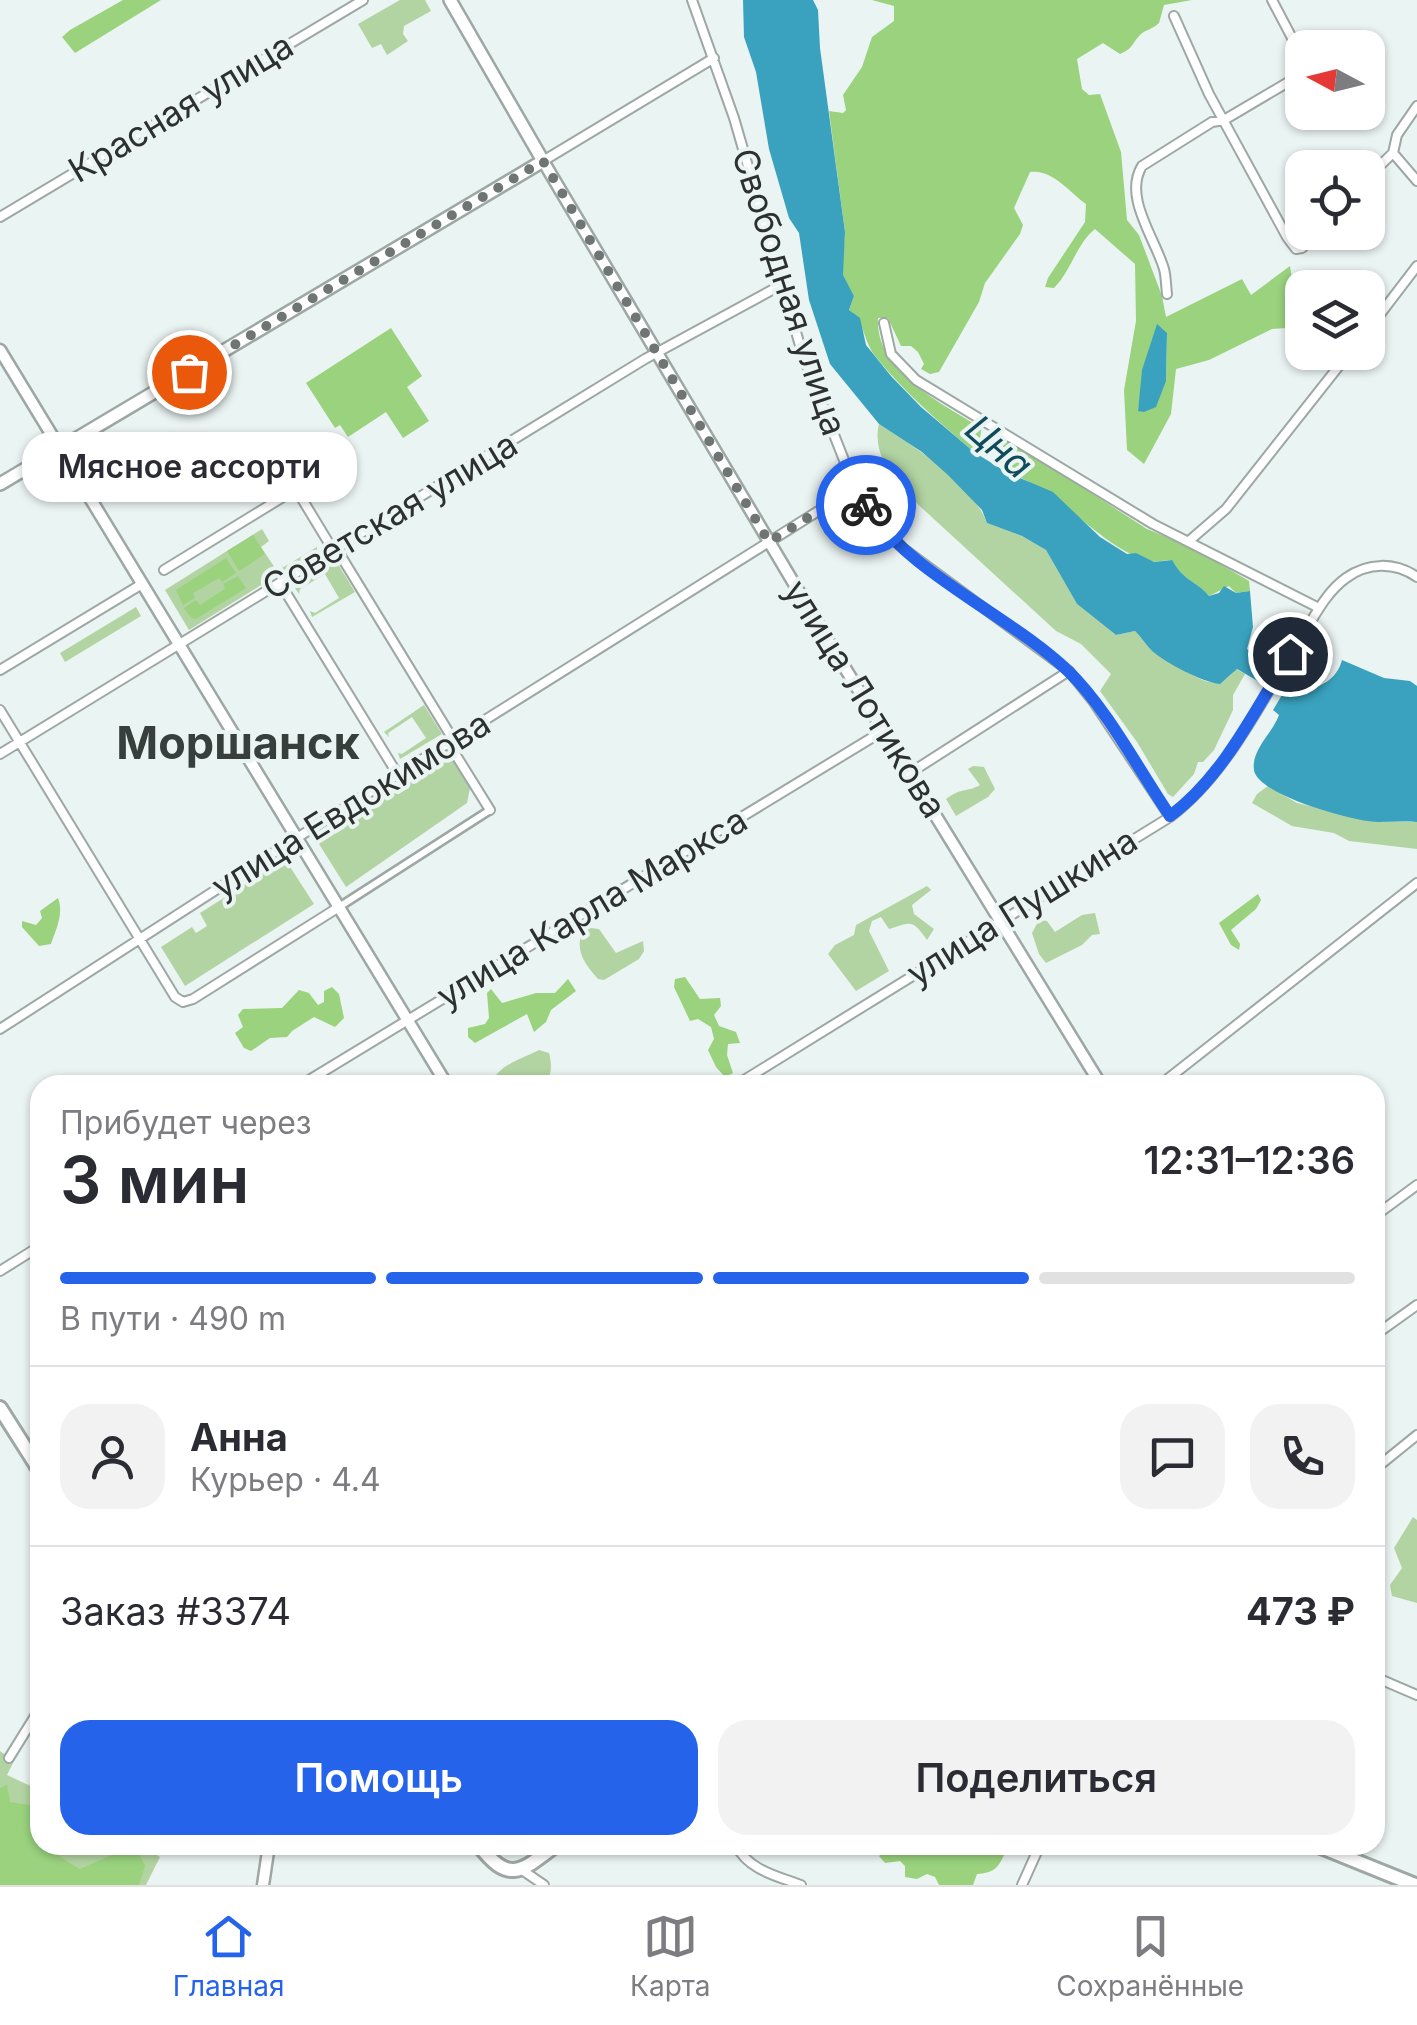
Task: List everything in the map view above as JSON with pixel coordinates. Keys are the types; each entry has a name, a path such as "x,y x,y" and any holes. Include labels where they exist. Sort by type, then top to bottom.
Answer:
{"main road":[{"name":"улица Лотикова","path":"450,0 543,161"},
{"path":"0,484 543,161"},
{"path":"0,1408 30,1455"},
{"path":"486,1855 504,1870 522,1870 542,1855"},
{"path":"1341,1855 1415,1885"}],"street":[{"name":"Красная улица","path":"0,216 363,0"},
{"name":"Свободная улица","path":"692,0 714,58 803,356 855,488 878,523 904,549 1069,671 1170,816"},
{"path":"1272,0 1288,30"},
{"path":"1174,16 1285,235"},
{"path":"543,161 714,58"},
{"path":"1167,294 1164,270 1137,196 1136,175 1142,166 1212,122 1224,120 1285,84"},
{"path":"1385,161 1393,153 1397,135 1417,106"},
{"path":"1393,153 1417,181"},
{"name":"улица Лотикова","path":"543,161 883,731 1095,1075"},
{"path":"1385,308 1417,266"},
{"name":"Советская улица","path":"0,754 657,353 783,284"},
{"path":"884,322 891,354 916,380 1152,524 1319,608"},
{"path":"0,350 441,1075"},
{"path":"1188,541 1226,509 1336,370"},
{"name":"улица Евдокимова","path":"0,1029 296,838 855,488"},
{"path":"0,710 182,1002 193,1000 490,810 296,490 164,570"},
{"name":"улица Пушкина","path":"752,1075 1187,804 1209,779 1319,608 1344,579 1358,571 1388,566 1404,568 1417,577"},
{"path":"280,583 398,775"},
{"path":"0,670 142,584"},
{"path":"910,772 1069,671"},
{"name":"улица Карла Маркса","path":"317,1075 883,731"},
{"path":"1173,1075 1417,883"},
{"path":"1385,1209 1417,1185"},
{"path":"0,1271 30,1252"},
{"path":"1385,1327 1417,1305"},
{"path":"1385,1460 1417,1435"},
{"path":"1385,1681 1417,1695"},
{"path":"9,1758 30,1724"},
{"path":"263,1885 267,1855"},
{"path":"741,1855 765,1872 802,1885"},
{"path":"1022,1885 1036,1855"},
{"path":"522,1870 544,1885"}],"green space":[{"path":"123,0 161,0 75,53 62,37"},
{"path":"400,0 425,0 431,11 404,26 403,34 408,41 387,55 381,44 372,48 358,24"},
{"path":"872,0 1192,0 1164,5 1159,23 1142,33 1124,52 1120,54 1103,43 1077,59 1082,89 1089,95 1100,94 1121,152 1127,220 1139,235 1166,317 1242,279 1251,295 1290,266 1291,270 1285,270 1285,328 1272,329 1209,360 1176,369 1171,414 1144,464 1127,450 1124,390 1136,321 1135,264 1095,229 1054,288 1045,287 1085,222 1086,204 1046,174 1030,172 1014,208 1023,225 1020,234 985,283 979,302 939,372 930,374 921,369 924,364 918,352 911,346 901,346 888,318 878,318 880,337 899,370 930,396 981,428 980,444 974,452 876,357 849,310 854,296 842,275 845,232 829,111 846,110 843,95 862,67 872,37 894,21 894,6","holes":["1167,333 1166,381 1138,410 1141,392"]},
{"path":"391,328 422,376 407,387 429,421 403,438 386,412 348,437 340,425 335,428 306,383"},
{"path":"879,424 955,480 987,523 1046,550 1077,604 1116,635 1135,631 1154,652 1208,682 1222,681 1236,669 1245,674 1233,695 1233,710 1214,750 1198,762 1194,774 1173,797 1100,691 1111,674 1081,644 1056,631 899,487 879,449"},
{"path":"1007,439 1147,529 1191,547 1249,581 1250,591 1236,593 1229,586 1209,596 1171,560 1148,561 1111,542 1045,491 1006,472 1000,451"},
{"path":"262,529 269,541 261,547 277,571 317,550 189,630 165,590"},
{"path":"253,535 265,554 239,571 227,551"},
{"path":"226,558 236,573 193,593 195,598 183,605 176,590"},
{"path":"336,561 355,592 312,617 310,611 315,613 339,598 325,574 300,589 299,594 295,588"},
{"path":"238,576 246,588 196,619 191,618 184,608 196,600 200,605"},
{"path":"136,607 141,616 65,662 60,653"},
{"path":"424,705 442,734 400,759 398,753 426,738 412,717 388,733 389,737 384,732"},
{"path":"448,752 470,788 467,803 346,887 314,836"},
{"path":"984,767 995,789 956,816 946,799 980,785 968,769"},
{"path":"1268,786 1297,803 1377,822 1417,822 1417,849 1349,841 1334,833 1292,826 1252,803"},
{"path":"285,859 314,904 185,986 161,947 192,927 196,933 207,926 200,913"},
{"path":"927,886 931,890 912,905 914,914 934,929 927,940 911,924 889,929 881,917 872,921 869,931 889,971 856,991 828,954 835,945 854,935 856,925"},
{"path":"1258,894 1261,900 1256,909 1231,930 1240,944 1239,950 1231,945 1219,923"},
{"path":"58,898 60,916 51,944 39,946 22,927 22,921 36,925 42,918 40,911"},
{"path":"1095,913 1100,934 1046,963 1032,933 1039,920 1047,921 1055,932 1082,915"},
{"path":"599,929 616,953 643,941 644,951 639,959 604,980 598,979 585,963 580,946 582,932"},
{"path":"685,977 700,999 720,998 721,1006 714,1015 719,1026 736,1032 740,1043 728,1044 733,1073 723,1075 716,1067 708,1050 714,1039 711,1027 698,1019 690,1021 674,987 675,979"},
{"path":"568,979 576,991 551,1010 546,1022 534,1032 527,1014 475,1043 468,1037 468,1028 485,1024 489,1018 487,993 491,989 502,1003 536,993 555,993"},
{"path":"332,987 339,994 344,1018 335,1027 314,1017 287,1037 270,1038 251,1051 244,1048 235,1033 243,1027 238,1015 243,1009 282,1008 299,990 309,993 318,1005 324,1002 324,991"},
{"path":"539,1050 549,1053 549,1075 496,1075"},
{"path":"1413,1517 1417,1520 1417,1603 1392,1596 1390,1585 1402,1568 1394,1548"},
{"path":"0,1751 14,1761 7,1775 30,1786 30,1855 160,1857 146,1885 0,1885"},
{"path":"7,1785 10,1802 30,1805 30,1855 59,1855 80,1869 112,1855 140,1855 145,1866 139,1885 0,1885 0,1788"},
{"path":"1004,1855 994,1869 977,1874 973,1885 939,1885 935,1877 927,1874 917,1879 905,1877 905,1866 900,1861 885,1863 879,1856"}],"water":[{"path":"743,0 813,0 818,10 845,232 843,275 854,296 849,310 860,318 866,345 891,376 974,452 1006,472 1053,492 1100,537 1127,554 1136,553 1154,562 1172,560 1181,573 1209,596 1219,593 1224,586 1236,593 1250,591 1253,627 1247,649 1301,691 1326,682 1342,660 1384,678 1410,681 1417,686 1417,822 1349,817 1271,789 1259,779 1254,763 1279,715 1273,710 1282,695 1237,669 1220,684 1204,680 1158,656 1135,631 1116,635 1077,604 1046,550 987,523 982,510 948,475 922,452 879,424 830,364 809,300 799,233 789,218 769,149 756,72 744,37"},
{"path":"1157,324 1167,333 1166,381 1156,407 1138,411 1142,370"}],"way so far":[{"path":"189,372 543,161 769,542 855,488 866,505"}],"place":[{"name":"Мясное ассорти","path":"189,372"}],"district":[{"name":"Моршанск","path":"238,743"}],"route":[{"path":"866,505 904,549 1069,671 1170,816 1209,779 1290,654"}],"water label":[{"name":"Цна","path":"999,447"}]}
